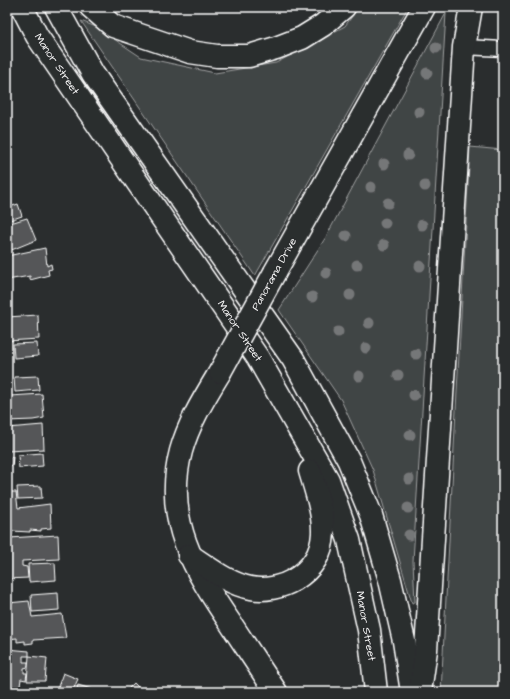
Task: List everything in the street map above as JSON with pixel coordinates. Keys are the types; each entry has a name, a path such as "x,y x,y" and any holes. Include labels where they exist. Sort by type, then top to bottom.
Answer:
{"main road":[{"name":"Manor Street","path":"22,7 37,36 258,358 328,480 349,540 369,630 376,692"},
{"path":"56,7 93,74 293,360 349,461 371,514 390,580 404,641 412,692"},
{"path":"91,7 113,26 162,44 190,52 217,56 249,56 302,38 323,25 344,7"},
{"name":"Panorama Drive","path":"276,692 203,583 188,554 180,528 176,504 177,475 181,451 190,426 424,7"},
{"path":"420,692 426,650 464,46 471,7"},
{"path":"188,554 218,574 236,583 251,588 269,588 285,585 305,574 317,560 324,536 322,515 294,419"}],"street":[{"path":"464,46 503,49"}],"shaded area":[{"path":"359,7 408,7 255,276 81,21 96,27 141,57 215,73 276,63 345,26"},
{"path":"446,13 413,561 415,602 412,603 373,470 341,400 279,310 326,237"},
{"path":"470,147 503,150 503,692 441,692"}],"building":[{"path":"18,204 22,216 7,221 7,208"},
{"path":"27,218 36,240 9,251 7,250 7,224"},
{"path":"45,248 47,266 51,264 52,269 48,270 49,275 30,280 30,276 7,280 7,256"},
{"path":"38,315 39,339 7,341 7,317"},
{"path":"37,343 38,356 14,358 13,344"},
{"path":"38,376 39,390 15,392 14,377"},
{"path":"7,381 10,396 42,394 44,418 7,421"},
{"path":"43,425 44,449 8,451 8,458 13,457 12,465 7,466 7,428"},
{"path":"42,453 43,466 19,468 18,455"},
{"path":"41,486 42,498 18,499 17,487"},
{"path":"7,492 16,492 18,508 50,504 51,528 41,529 41,531 30,530 30,532 12,531 12,535 7,535"},
{"path":"58,535 59,559 22,561 22,566 27,567 28,578 7,579 7,542 9,542 9,538"},
{"path":"55,563 56,580 29,582 28,564"},
{"path":"58,593 59,610 32,612 31,595"},
{"path":"29,601 32,617 62,614 66,638 33,640 33,643 25,644 25,641 17,642 17,638 7,639 7,627 10,626 8,603"},
{"path":"7,649 29,651 29,656 23,656 23,662 28,662 28,667 24,668 24,673 27,673 26,680 21,679 20,686 37,688 37,692 7,692"},
{"path":"29,656 47,658 45,681 27,681"},
{"path":"63,673 78,679 72,692 56,692"},
{"path":"134,683 143,692 125,692"},
{"path":"78,685 101,692 76,692"}]}
